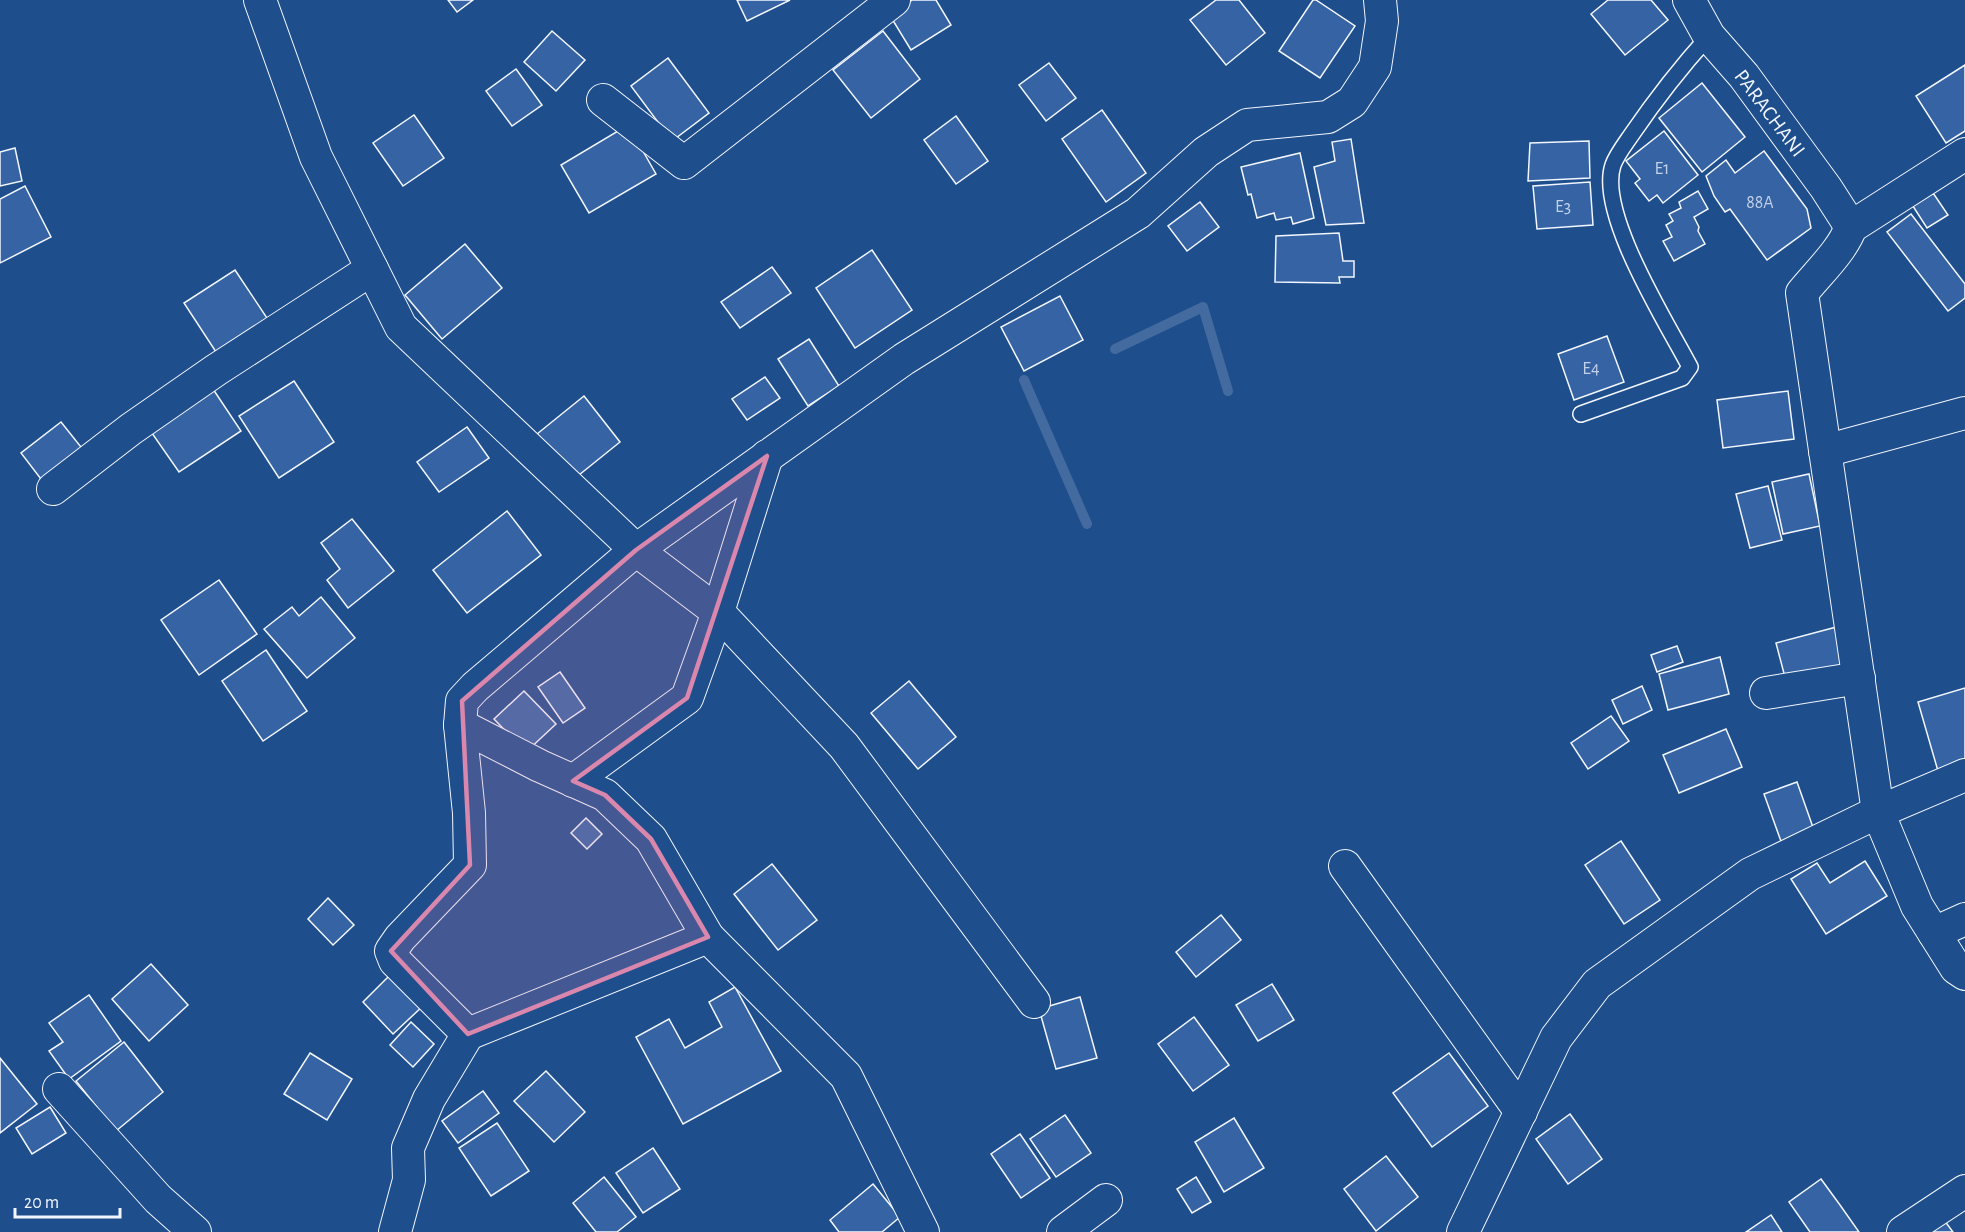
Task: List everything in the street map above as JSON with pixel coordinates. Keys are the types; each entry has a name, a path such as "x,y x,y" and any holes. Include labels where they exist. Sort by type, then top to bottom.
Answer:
{"street":[{"path":"260,0 316,157 401,327 636,550 718,612 843,746 1034,1002"},
{"path":"603,100 684,163 894,0"},
{"path":"468,1034 395,961 391,951 400,938 470,865 469,813 460,725 462,701 475,687 636,550 904,358 1138,213 1206,152 1247,125 1328,117 1352,102 1375,67 1382,21 1380,0"},
{"name":"PARACHANI","path":"1689,0 1709,36 1744,76 1826,188 1851,227"},
{"path":"1965,154 1851,227 1845,244 1823,266 1802,294 1878,812 1917,906 1956,968 1965,974"},
{"path":"53,489 159,409 372,269"},
{"path":"1825,451 1965,413"},
{"path":"573,781 687,698 718,612 767,456"},
{"path":"1766,693 1858,678"},
{"path":"460,725 605,795 651,839 708,937 846,1076 923,1232"},
{"path":"1462,1232 1556,1038 1597,984 1750,874 1878,812 1965,775"},
{"path":"1345,866 1521,1112"},
{"path":"1934,933 1965,918"},
{"path":"395,1232 409,1180 408,1148 429,1100 468,1034 708,937"},
{"path":"58,1089 158,1199 195,1232"},
{"path":"1903,1232 1965,1191"},
{"path":"1063,1232 1106,1200"}],"lane":[{"path":"1581,414 1682,378 1690,367 1624,242 1610,195 1613,165 1625,144 1675,75 1709,36"}],"highlighted area":[{"path":"767,456 687,698 573,781 605,795 651,839 708,937 468,1034 391,951 470,865 462,701 636,550"}],"building":[{"path":"448,0 473,0 457,12"},
{"path":"737,0 790,0 747,21"},
{"path":"912,0 936,0 951,25 911,50 889,14"},
{"path":"1216,0 1239,0 1265,33 1226,65 1190,20"},
{"path":"1313,0 1355,26 1320,78 1279,51"},
{"path":"1608,0 1651,0 1668,20 1625,55 1591,14"},
{"path":"552,31 585,60 556,91 524,62"},
{"path":"883,31 920,79 871,118 833,70"},
{"path":"668,58 709,113 672,141 631,86"},
{"path":"1049,63 1076,98 1046,121 1019,85"},
{"path":"1965,65 1965,131 1946,143 1916,96"},
{"path":"516,69 542,105 512,126 486,91"},
{"path":"1702,83 1745,137 1702,172 1659,118"},
{"path":"1102,110 1146,173 1106,202 1062,139"},
{"path":"414,115 444,158 403,186 373,143"},
{"path":"956,116 988,161 956,184 924,140"},
{"path":"628,125 656,174 589,213 561,165"},
{"path":"1664,131 1698,175 1663,203 1657,195 1649,201 1635,183 1640,179 1626,161"},
{"path":"1351,139 1364,223 1326,225 1314,167 1335,161 1332,142"},
{"path":"1589,141 1590,178 1528,181 1530,143"},
{"path":"15,148 22,181 0,186 0,152"},
{"path":"1764,151 1807,209 1811,228 1767,260 1730,209 1725,212 1714,196 1706,176 1726,160 1735,173"},
{"path":"1300,153 1314,218 1293,224 1291,217 1276,220 1274,213 1257,218 1241,167"},
{"path":"1590,182 1593,225 1537,229 1533,186"},
{"path":"25,186 51,237 0,263 0,199"},
{"path":"1929,187 1948,215 1927,228 1909,200"},
{"path":"1698,191 1708,209 1694,217 1705,244 1674,261 1663,241 1672,237 1666,225 1673,221 1669,214 1681,208 1679,202"},
{"path":"1200,202 1219,227 1187,251 1168,226"},
{"path":"1911,214 1965,284 1965,298 1948,311 1887,232"},
{"path":"1339,233 1343,261 1354,261 1354,277 1339,277 1340,283 1275,282 1276,236"},
{"path":"465,244 502,288 442,339 405,295"},
{"path":"872,250 912,310 855,348 816,288"},
{"path":"772,267 791,293 740,328 721,302"},
{"path":"235,270 267,318 216,352 184,303"},
{"path":"1060,296 1083,340 1024,371 1001,327"},
{"path":"1607,336 1624,382 1574,400 1558,354"},
{"path":"809,339 839,386 808,406 778,359"},
{"path":"765,377 780,398 747,420 732,399"},
{"path":"294,381 334,442 279,478 239,416"},
{"path":"209,383 241,431 179,472 147,426"},
{"path":"1788,391 1794,439 1723,448 1717,400"},
{"path":"584,396 620,442 574,479 537,434"},
{"path":"61,422 85,452 44,483 21,453"},
{"path":"467,427 489,458 439,492 417,462"},
{"path":"1809,474 1820,526 1783,534 1772,482"},
{"path":"1768,486 1782,540 1750,548 1736,494"},
{"path":"507,511 541,555 467,613 433,570"},
{"path":"352,519 394,571 348,608 327,580 340,569 321,543"},
{"path":"219,580 257,634 199,675 161,620"},
{"path":"321,597 355,638 307,678 264,629 292,607 299,616"},
{"path":"1844,625 1854,664 1786,681 1776,643"},
{"path":"1677,646 1683,662 1657,672 1651,655"},
{"path":"266,650 307,711 263,741 222,681"},
{"path":"1720,657 1729,694 1668,710 1659,674"},
{"path":"560,672 585,708 563,723 538,687"},
{"path":"909,681 956,737 918,769 871,713"},
{"path":"1642,686 1652,710 1623,724 1612,700"},
{"path":"1965,688 1965,763 1938,771 1918,702"},
{"path":"524,691 556,724 526,752 494,719"},
{"path":"1611,716 1629,741 1588,769 1571,743"},
{"path":"1726,729 1742,767 1679,793 1663,755"},
{"path":"1797,782 1815,833 1782,844 1764,794"},
{"path":"586,818 602,834 587,849 571,833"},
{"path":"1621,841 1660,900 1624,924 1585,865"},
{"path":"1865,861 1887,896 1826,934 1791,879 1817,863 1830,883"},
{"path":"772,864 817,920 778,950 734,894"},
{"path":"328,898 354,925 333,945 308,919"},
{"path":"1221,915 1241,940 1196,977 1176,952"},
{"path":"151,964 188,1005 149,1041 112,999"},
{"path":"394,971 425,1004 393,1034 363,1002"},
{"path":"1272,984 1294,1020 1258,1041 1236,1005"},
{"path":"735,987 781,1071 683,1124 636,1037 669,1019 685,1048 722,1027 709,1002"},
{"path":"89,995 121,1041 69,1079 49,1051 63,1042 49,1023"},
{"path":"1080,997 1097,1058 1056,1069 1039,1009"},
{"path":"1194,1017 1229,1065 1193,1091 1158,1044"},
{"path":"411,1022 434,1044 413,1067 390,1045"},
{"path":"124,1042 163,1092 116,1131 76,1081"},
{"path":"310,1053 352,1079 327,1120 284,1094"},
{"path":"1449,1053 1488,1106 1432,1147 1393,1093"},
{"path":"0,1058 37,1104 0,1133"},
{"path":"546,1071 585,1112 554,1142 514,1101"},
{"path":"483,1091 499,1113 458,1143 442,1121"},
{"path":"50,1107 66,1133 32,1154 16,1128"},
{"path":"1570,1114 1602,1159 1568,1184 1536,1139"},
{"path":"1065,1115 1091,1153 1056,1177 1030,1139"},
{"path":"1234,1118 1264,1168 1224,1192 1195,1142"},
{"path":"497,1123 529,1171 491,1196 459,1148"},
{"path":"1020,1134 1050,1178 1021,1198 991,1154"},
{"path":"653,1148 680,1189 643,1213 616,1173"},
{"path":"1386,1156 1418,1197 1376,1231 1344,1189"},
{"path":"604,1177 636,1217 617,1232 596,1232 573,1203"},
{"path":"1196,1177 1211,1202 1192,1213 1177,1189"},
{"path":"1821,1179 1859,1232 1810,1232 1789,1202"},
{"path":"873,1184 900,1217 882,1232 839,1232 830,1220"},
{"path":"1771,1215 1782,1232 1746,1232"},
{"path":"1944,1220 1953,1232 1928,1232"}],"waterway":[{"path":"1115,349 1203,307 1228,391"},
{"path":"1024,380 1087,524"}]}
